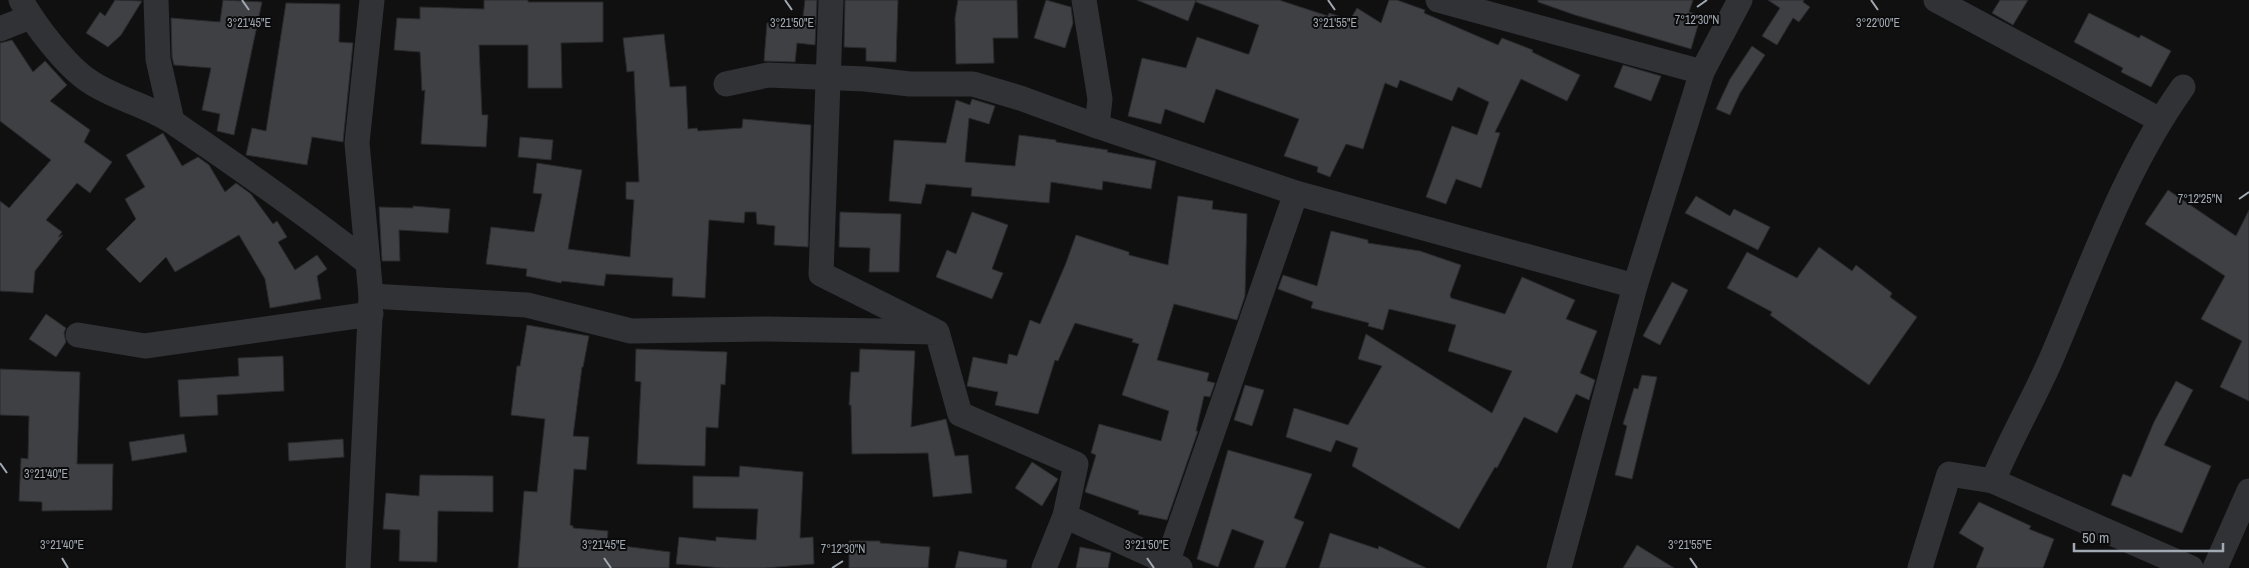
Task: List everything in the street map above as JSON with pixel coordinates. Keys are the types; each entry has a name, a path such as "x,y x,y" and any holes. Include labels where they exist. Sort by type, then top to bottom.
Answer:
{"street":[{"path":"156,0 158,59 172,121"},
{"path":"358,568 371,305 357,143 372,0"},
{"path":"831,0 821,274 937,332 960,414 1076,464 1065,516 1044,568"},
{"path":"1084,0 1100,99 1097,126"},
{"path":"1438,0 1702,72"},
{"path":"1559,568 1635,286 1702,72 1740,0"},
{"path":"1936,0 2160,120"},
{"path":"0,29 26,9 75,69 89,82 172,121 368,263"},
{"path":"726,84 768,75 865,79 910,84 973,84 1020,98 1296,194 1635,286"},
{"path":"1992,481 2051,360 2105,230 2160,120 2183,87"},
{"path":"1065,516 1173,566 1296,194"},
{"path":"78,335 145,346 371,305 527,305 631,331 767,329 937,332"},
{"path":"1920,568 1949,474 1992,481 2191,568"},
{"path":"2215,568 2249,491"}],"building":[{"path":"115,0 142,1 121,35 108,47 86,33 100,12 105,16"},
{"path":"223,0 262,2 234,135 217,131 220,114 202,110 211,68 174,65 172,57 171,18 220,22"},
{"path":"484,0 603,2 603,42 561,43 562,88 528,88 528,45 479,45 482,115 488,115 486,147 421,144 425,90 422,91 420,52 394,50 397,18 420,19 420,7 484,9"},
{"path":"805,0 817,0 815,45 797,43 795,62 764,61 767,23 802,25"},
{"path":"845,0 898,0 896,62 866,61 866,48 844,47"},
{"path":"958,0 1017,0 1018,38 993,38 994,63 956,64 955,18"},
{"path":"1046,0 1071,7 1073,23 1065,48 1034,38"},
{"path":"1137,0 1196,0 1188,21"},
{"path":"1196,0 1279,0 1328,16 1329,13 1350,20 1357,8 1381,23 1389,0 1397,0 1425,10 1424,13 1498,45 1502,38 1533,50 1532,52 1580,75 1567,101 1521,79 1495,132 1500,133 1481,188 1456,179 1446,204 1426,197 1452,126 1477,135 1489,102 1458,87 1452,101 1400,80 1397,88 1385,83 1363,149 1346,144 1330,177 1317,172 1318,167 1284,156 1299,119 1216,89 1204,123 1165,109 1161,124 1128,116 1142,58 1186,68 1197,37 1249,54 1259,25 1196,2"},
{"path":"1538,0 1693,0 1689,12 1701,15 1691,49 1575,15 1538,2"},
{"path":"1768,0 1804,0 1803,2 1810,7 1799,22 1793,18 1777,45 1762,36 1780,8"},
{"path":"2000,0 2028,0 2013,25 1992,13"},
{"path":"286,3 340,4 339,42 353,43 343,142 312,137 307,165 246,155 252,128 266,131"},
{"path":"2089,13 2139,38 2141,35 2171,51 2151,87 2121,72 2123,68 2074,42"},
{"path":"664,34 670,87 686,86 688,129 697,128 698,131 742,128 743,119 811,125 808,247 774,245 775,226 757,224 756,212 745,212 744,223 709,220 705,298 672,296 673,278 606,274 604,286 562,281 561,283 526,276 527,269 486,264 491,227 534,232 542,194 533,193 537,163 582,170 568,249 630,257 634,200 626,199 626,182 639,182 634,71 627,72 623,38"},
{"path":"12,40 33,72 45,61 67,85 50,101 90,130 84,142 112,162 90,193 77,183 46,220 62,232 58,237 63,235 35,271 33,293 0,291 0,201 9,208 51,160 0,121 0,43"},
{"path":"1752,46 1765,55 1740,93 1730,115 1716,109 1730,79"},
{"path":"1623,65 1661,76 1651,101 1614,87"},
{"path":"972,99 995,106 989,124 969,118 965,162 1015,166 1019,135 1056,140 1056,142 1108,150 1107,152 1156,161 1151,189 1103,181 1102,190 1051,182 1049,203 971,196 972,188 926,184 921,204 889,201 894,140 946,143 956,100 970,105"},
{"path":"163,133 182,166 198,157 209,165 225,192 236,183 251,194 273,224 277,221 287,237 278,242 295,270 317,255 327,269 317,276 321,299 270,308 265,279 239,235 175,272 166,257 140,283 106,249 136,219 125,199 145,187 126,155"},
{"path":"520,137 553,140 551,160 518,157"},
{"path":"2168,190 2236,236 2249,210 2249,401 2220,387 2242,341 2201,319 2225,276 2145,224"},
{"path":"1178,196 1213,201 1212,209 1247,214 1245,296 1237,320 1174,304 1157,360 1209,373 1207,381 1215,383 1210,397 1204,396 1196,431 1198,431 1167,520 1138,514 1139,511 1085,492 1096,455 1091,453 1099,424 1161,441 1169,411 1122,395 1139,344 1132,342 1133,339 1075,323 1058,361 1055,360 1038,414 995,405 998,392 967,386 973,357 1007,364 1009,354 1017,356 1030,320 1040,324 1076,235 1129,252 1129,255 1168,265"},
{"path":"1696,196 1730,216 1734,209 1770,227 1758,250 1685,213"},
{"path":"413,206 450,209 448,233 399,230 400,261 382,261 379,207 413,208"},
{"path":"840,212 901,214 899,272 869,272 870,248 839,247"},
{"path":"972,212 1008,225 992,269 1003,273 992,299 936,277 947,250 956,254"},
{"path":"1331,231 1368,240 1368,243 1420,251 1461,265 1450,295 1451,298 1505,314 1522,277 1575,300 1566,319 1597,331 1580,373 1595,380 1589,400 1576,394 1557,433 1524,417 1497,468 1495,467 1459,529 1352,466 1358,448 1336,440 1331,452 1286,437 1294,408 1348,425 1382,366 1358,359 1366,334 1492,413 1512,371 1448,351 1456,325 1389,309 1383,330 1368,326 1369,323 1311,308 1313,302 1278,289 1283,275 1317,286"},
{"path":"1819,247 1852,271 1856,265 1892,293 1890,297 1917,317 1869,385 1770,315 1772,312 1727,288 1747,252 1797,278"},
{"path":"1672,282 1688,290 1660,345 1643,336"},
{"path":"46,314 66,328 64,333 66,342 56,357 29,339"},
{"path":"527,325 589,336 582,367 573,436 589,437 586,470 574,469 570,525 573,528 608,531 607,544 670,552 669,568 518,568 524,491 537,492 545,419 511,415 517,366 520,366"},
{"path":"636,349 727,352 725,385 721,384 718,428 706,427 705,466 637,464 641,382 635,381"},
{"path":"860,349 915,351 911,427 946,419 955,456 968,455 972,493 933,497 928,453 852,454 851,405 849,405 851,372 859,372"},
{"path":"283,356 284,391 217,395 218,415 180,417 178,380 239,376 238,358"},
{"path":"0,369 80,372 77,464 113,464 112,510 42,511 42,502 19,501 21,458 28,459 29,416 0,415"},
{"path":"1642,375 1657,377 1632,479 1615,475 1627,426 1623,424 1634,388 1638,389"},
{"path":"2176,381 2193,390 2164,445 2211,466 2182,533 2111,505 2123,474 2131,477 2154,422"},
{"path":"1245,385 1264,390 1252,426 1234,420"},
{"path":"184,434 187,452 132,461 129,442"},
{"path":"343,439 344,457 289,461 288,443"},
{"path":"1228,450 1312,474 1294,518 1304,522 1285,568 1254,568 1264,541 1232,529 1218,567 1197,559"},
{"path":"1032,462 1058,479 1042,506 1015,488"},
{"path":"740,466 803,472 800,538 813,537 814,564 765,568 722,568 676,564 679,537 716,541 716,537 756,540 758,509 693,508 693,476 739,477"},
{"path":"420,475 493,476 493,512 438,511 437,562 399,561 400,530 383,529 386,493 419,496"},
{"path":"1979,502 2031,526 2029,529 2054,539 2043,568 1976,568 1984,548 1959,533"},
{"path":"1330,533 1378,549 1379,546 1426,568 1319,568"},
{"path":"849,541 880,541 880,543 930,547 928,568 849,568"},
{"path":"1637,545 1674,568 1623,568"},
{"path":"1080,547 1111,553 1108,568 1076,568"},
{"path":"959,551 1007,560 1006,568 955,568"}]}
